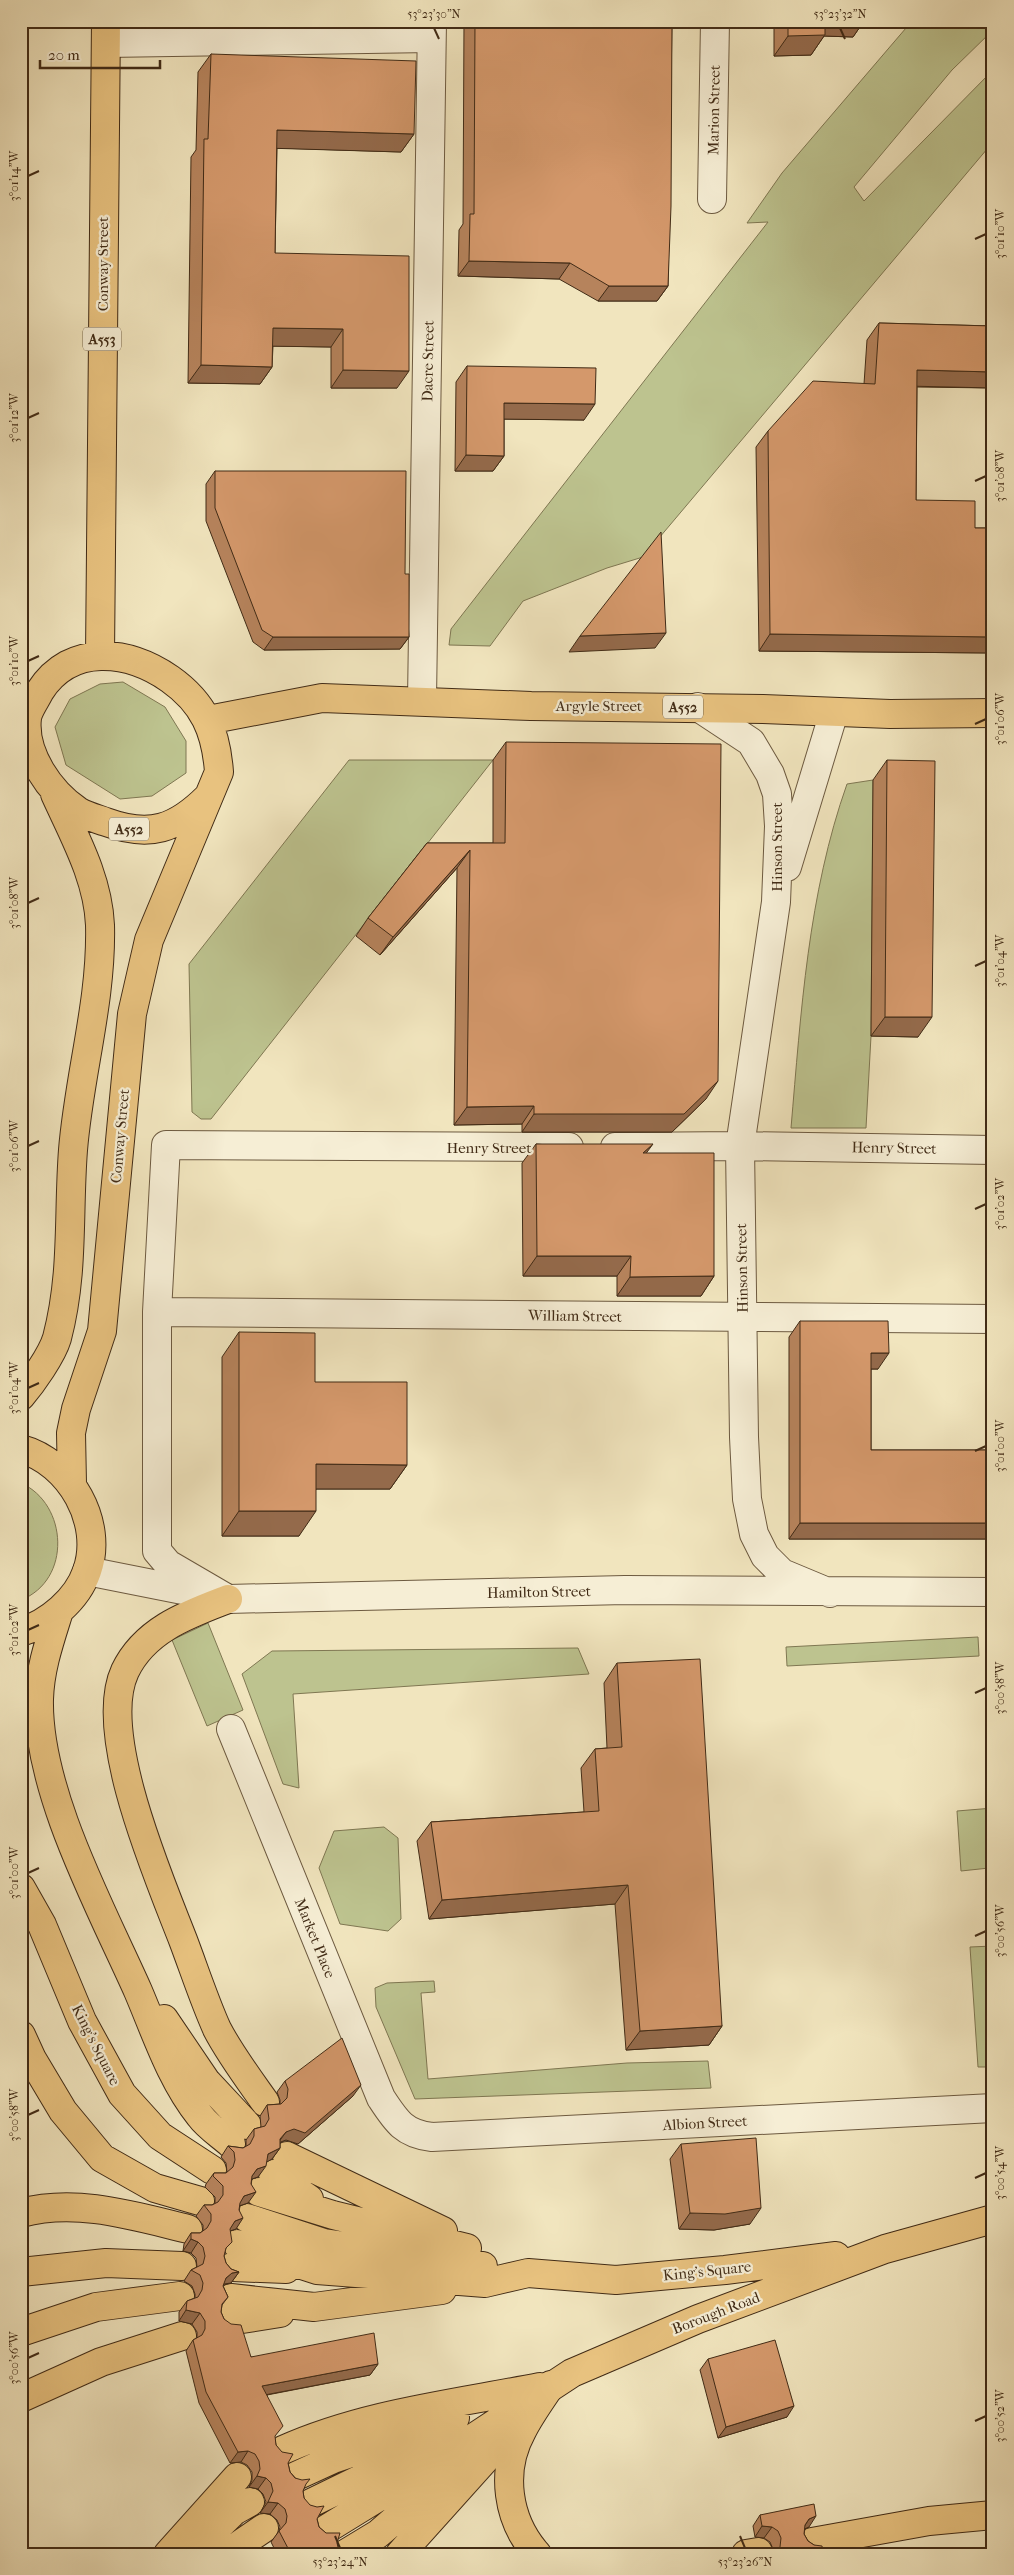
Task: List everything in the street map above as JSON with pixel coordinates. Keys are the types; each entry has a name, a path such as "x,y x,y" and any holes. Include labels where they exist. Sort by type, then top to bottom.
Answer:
{"main road":[{"name":"Conway Street","path":"100,656 106,32"},
{"name":"A552","path":"100,656 127,657 153,667 192,698 208,720 217,746 219,772 208,797 192,813 172,826 145,831 125,828 79,811 52,787 35,760 28,740 24,717 47,681 69,663 100,656"},
{"name":"Argyle Street","path":"208,720 322,698 422,700 451,704 531,706 698,707 834,712 993,713"},
{"path":"21,1396 56,1340 66,1288 72,1237 73,1150 95,1001 100,925 90,873 52,787"},
{"name":"Conway Street","path":"72,1484 71,1433 76,1409 102,1331 132,1014 149,940 208,797"},
{"path":"21,1449 48,1461 72,1484 86,1513 91,1541 87,1571 76,1591 59,1611 35,1627 21,1632"},
{"path":"228,1599 183,1616 158,1632 139,1649 125,1671 118,1697 119,1726 140,1831 218,2029 265,2102"},
{"path":"59,1611 42,1664 39,1700 42,1737 63,1821 112,1934 165,2021 239,2134"},
{"name":"King's Square","path":"21,1888 42,1925 82,2021 122,2094 160,2136 212,2170"},
{"path":"21,2035 32,2059 64,2111 102,2158 155,2188 200,2202"},
{"name":"King's Square","path":"487,2253 333,2216 280,2165 351,2185 528,2273"},
{"path":"21,2213 44,2207 104,2209 188,2229"},
{"path":"247,2218 324,2243 528,2273"},
{"path":"885,2249 993,2219"},
{"name":"King's Square","path":"235,2255 317,2270 485,2283 528,2273 616,2280 725,2270 885,2249"},
{"name":"Borough Road","path":"551,2385 572,2372 645,2340 885,2249"},
{"path":"21,2272 106,2263 182,2266"},
{"path":"230,2309 314,2307 399,2297 485,2283"},
{"path":"21,2332 96,2307 180,2296"},
{"path":"21,2398 101,2362 182,2336"},
{"path":"282,2450 341,2428 376,2419 551,2385"},
{"path":"296,2476 333,2459 551,2385"},
{"path":"311,2503 551,2385"},
{"path":"325,2530 461,2446 551,2385"},
{"path":"345,2554 378,2534 551,2385"},
{"path":"400,2554 551,2385"},
{"path":"537,2554 526,2542 514,2520 509,2497 510,2464 521,2432 551,2385"},
{"path":"168,2554 237,2477"},
{"path":"190,2554 234,2511 250,2502"},
{"path":"812,2542 929,2521 993,2515"},
{"path":"226,2554 264,2528"}],"street":[{"name":"Marion Street","path":"712,200 715,21"},
{"path":"106,32 432,30"},
{"name":"Dacre Street","path":"422,700 432,30"},
{"name":"Hinson Street","path":"698,707 751,742 770,774 777,794 779,826 776,902 740,1146 746,1490 754,1534 765,1556 782,1573 830,1593"},
{"name":"Hinson Street","path":"776,902 834,712"},
{"name":"Henry Street","path":"157,1312 166,1145 432,1148 740,1146 993,1150"},
{"path":"157,1312 157,1551 168,1564 228,1599"},
{"name":"William Street","path":"157,1312 993,1319"},
{"name":"Hamilton Street","path":"87,1571 228,1599 625,1590 830,1593 993,1592"},
{"name":"Market Place","path":"231,1729 380,2098 402,2127 417,2135"},
{"name":"Albion Street","path":"417,2135 432,2137 993,2108"}],"green space":[{"path":"912,21 993,21 993,30 952,70 854,187 864,201 993,70 993,142 643,557 607,568 523,601 490,646 449,645 451,629 768,222 747,223 782,173"},
{"path":"123,682 165,707 186,741 186,773 152,796 120,799 66,765 55,727 70,699 100,684"},
{"path":"349,760 493,760 211,1119 201,1119 192,1112 189,964"},
{"path":"873,780 871,1036 866,1128 791,1128 808,954 823,868 847,784"},
{"path":"21,1483 37,1493 48,1507 55,1524 58,1542 56,1560 49,1576 38,1590 21,1600"},
{"path":"208,1623 243,1710 207,1726 172,1640"},
{"path":"978,1637 979,1656 787,1666 786,1647"},
{"path":"578,1648 589,1674 293,1694 299,1788 283,1784 242,1674 272,1651"},
{"path":"993,1808 993,1840 990,1840 989,1868 961,1871 957,1811"},
{"path":"384,1827 398,1838 401,1919 388,1931 340,1924 319,1868 334,1831"},
{"path":"993,1946 993,2067 978,2067 970,1947"},
{"path":"434,1981 435,1992 421,1993 428,2079 627,2063 708,2061 711,2088 415,2099 376,2007 375,1988 387,1983"}],"building":[{"path":"475,21 672,21 671,206 668,286 609,286 570,263 469,261 470,214 474,214"},
{"path":"788,21 825,21 825,35 788,36"},
{"path":"211,54 416,61 414,134 277,130 275,253 409,256 409,371 343,370 343,329 273,328 272,367 201,365 204,139 208,139"},
{"path":"879,323 993,326 993,372 917,370 916,500 975,501 975,528 993,528 993,637 770,634 768,431 813,381 875,384"},
{"path":"467,366 596,368 595,404 504,403 504,456 466,455"},
{"path":"215,471 406,471 405,574 409,574 409,637 273,637 262,630 215,508"},
{"path":"661,532 666,633 580,636"},
{"path":"506,742 721,744 718,1081 684,1114 534,1114 534,1106 467,1107 470,850 393,937 368,918 427,843 505,843"},
{"path":"887,760 935,761 932,1017 885,1017"},
{"path":"536,1144 653,1144 643,1153 714,1153 714,1276 630,1277 631,1256 537,1256"},
{"path":"800,1321 888,1321 889,1353 871,1353 871,1450 993,1450 993,1523 800,1523"},
{"path":"239,1332 315,1333 315,1382 407,1382 407,1465 316,1464 316,1511 239,1511"},
{"path":"700,1659 722,2026 640,2031 628,1885 442,1900 431,1822 599,1811 595,1749 622,1747 617,1663"},
{"path":"342,2038 361,2085 305,2133 294,2129 286,2132 280,2139 280,2148 268,2154 266,2166 257,2169 252,2176 251,2184 256,2192 244,2196 240,2203 239,2210 243,2218 235,2221 230,2229 232,2242 226,2248 224,2256 226,2263 231,2269 239,2272 232,2273 226,2278 223,2286 228,2297 222,2304 221,2312 224,2319 231,2324 241,2325 251,2357 374,2333 378,2364 262,2386 283,2426 275,2436 276,2445 282,2452 293,2454 288,2463 290,2472 295,2478 302,2480 310,2479 303,2491 304,2498 310,2505 324,2506 317,2519 319,2527 326,2533 340,2533 337,2543 342,2554 291,2554 279,2531 286,2523 285,2509 278,2503 268,2502 273,2491 271,2483 266,2478 257,2476 260,2469 259,2461 255,2454 248,2451 238,2452 206,2392 193,2340 202,2335 205,2329 205,2321 200,2313 186,2310 187,2301 198,2297 203,2283 200,2275 191,2270 203,2264 205,2256 203,2247 191,2239 191,2233 200,2233 207,2228 211,2221 211,2214 204,2205 212,2205 218,2202 223,2195 223,2186 213,2176 214,2173 226,2173 233,2167 235,2160 234,2152 228,2146 243,2148 250,2144 254,2136 254,2129 265,2126 269,2119 267,2105 281,2104 287,2098 288,2089 285,2081"},
{"path":"756,2138 761,2208 725,2214 690,2213 681,2144"},
{"path":"775,2340 794,2406 726,2427 708,2359"},
{"path":"814,2504 816,2516 809,2519 805,2525 804,2534 808,2541 814,2545 822,2546 823,2551 813,2554 774,2554 780,2547 781,2538 778,2531 772,2527 762,2526 760,2515"}]}
